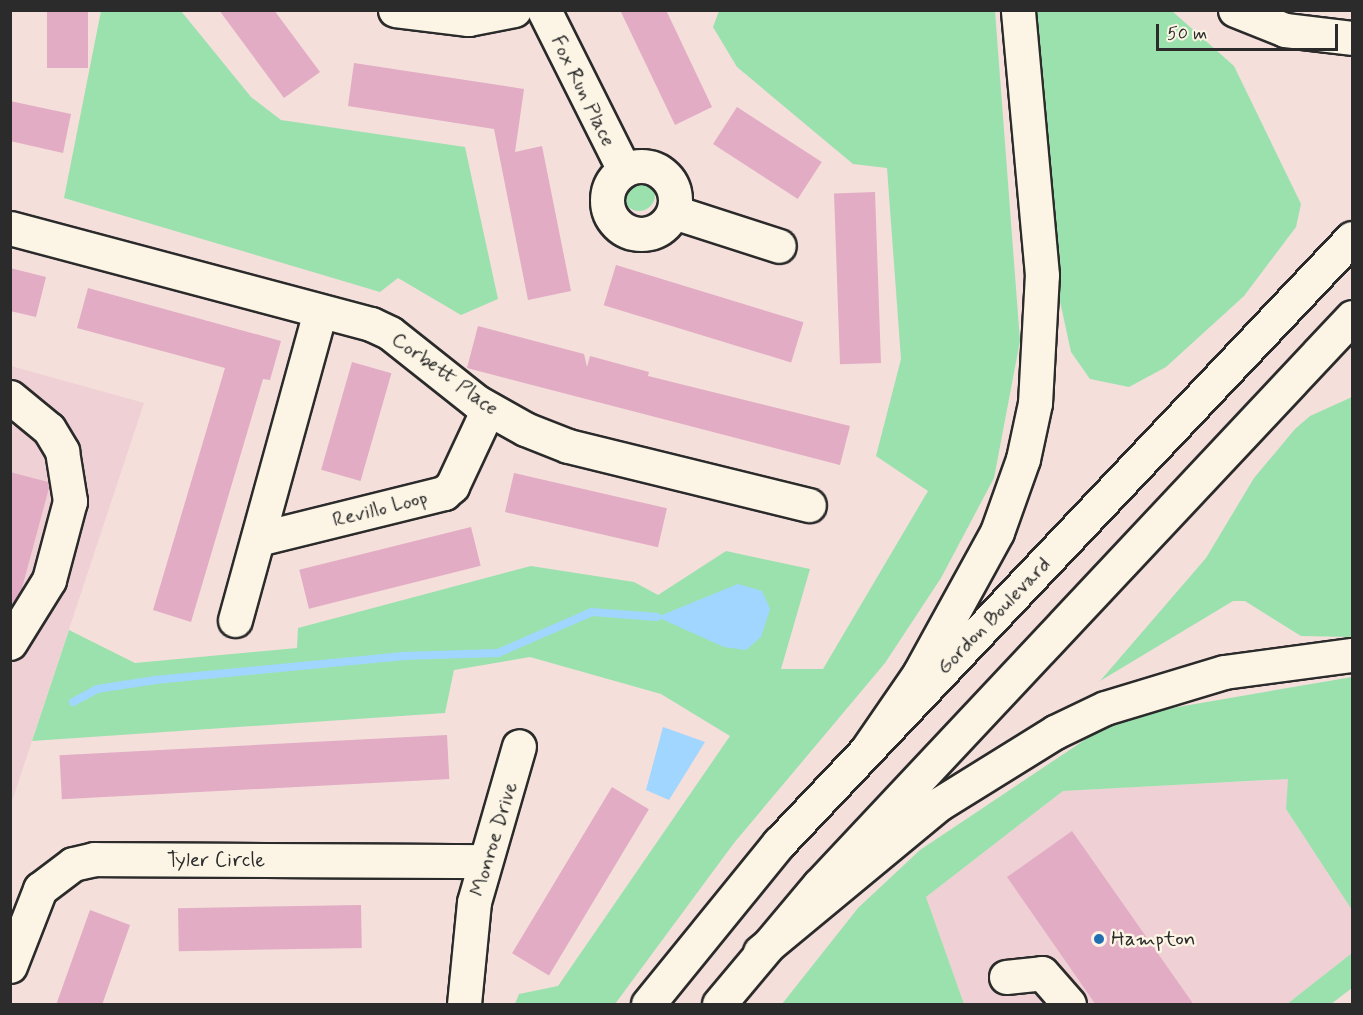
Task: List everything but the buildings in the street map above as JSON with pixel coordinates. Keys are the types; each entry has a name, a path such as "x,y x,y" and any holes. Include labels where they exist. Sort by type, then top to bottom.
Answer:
{"main road":[{"path":"395,10 468,19 514,10"},
{"name":"Fox Run Place","path":"544,10 624,170"},
{"path":"868,748 919,674 997,532 1023,459 1035,403 1042,275 1018,10"},
{"path":"1235,10 1285,30 1353,38"},
{"name":"Fox Run Place","path":"646,166 660,171 674,189 674,212 665,225 643,234 618,224 611,214 609,189 624,170 646,166"},
{"path":"674,212 779,246"},
{"name":"Corbett Place","path":"10,228 390,333 488,409 568,446 808,505"},
{"name":"Gordon Boulevard","path":"648,1005 740,888 868,748 1353,238"},
{"path":"235,620 320,312"},
{"path":"719,1005 760,952 1353,317"},
{"path":"10,397 32,410 58,444 70,501 49,580 10,643"},
{"name":"Revillo Loop","path":"258,538 444,493 453,486 488,409"},
{"path":"760,952 939,804 1055,732 1127,700 1224,672 1353,655"},
{"name":"Monroe Drive","path":"464,1005 484,861 509,795 519,746"},
{"name":"Tyler Circle","path":"10,966 32,904 55,874 94,859 484,861"},
{"path":"1006,977 1042,973 1068,1005"}],"shaded area":[{"path":"11,366 144,403 11,804"},
{"path":"1289,779 1286,809 1352,910 1352,953 1287,1004 964,1004 926,897 1063,791"}],"green space":[{"path":"101,11 181,11 251,97 281,120 465,147 498,299 461,315 398,278 380,292 64,198"},
{"path":"719,11 995,11 1020,341 994,478 941,578 885,663 734,843 615,1004 515,1004 519,994 558,986 730,736 661,694 530,657 454,670 445,713 32,741 69,630 135,663 297,648 298,628 531,566 634,582 658,595 726,551 810,569 781,669 823,669 928,491 876,456 901,359 887,168 853,164 737,67 713,27"},
{"path":"1036,11 1172,11 1234,66 1301,204 1296,227 1244,296 1166,367 1129,387 1090,379 1071,352 1060,301"},
{"path":"639,179 650,184 655,195 650,206 639,211 628,206 623,195 628,184"},
{"path":"1352,397 1352,637 1301,636 1245,601 1233,601 1100,681 1206,558 1254,478 1295,429 1310,416"},
{"path":"1352,677 1352,910 1286,809 1288,779 1063,791 926,897 964,1004 782,1004 858,908 920,850 1104,727 1143,713"},
{"path":"1352,953 1352,988 1331,1004 1287,1004"}],"water":[{"path":"738,584 762,591 770,609 761,637 746,650 724,647 657,617"},
{"path":"663,727 705,742 669,800 646,790"}],"waterway":[{"path":"73,702 97,689 155,680 402,656 498,653 592,612 657,617"}],"place":[{"name":"Hampton","path":"1099,939"}]}
